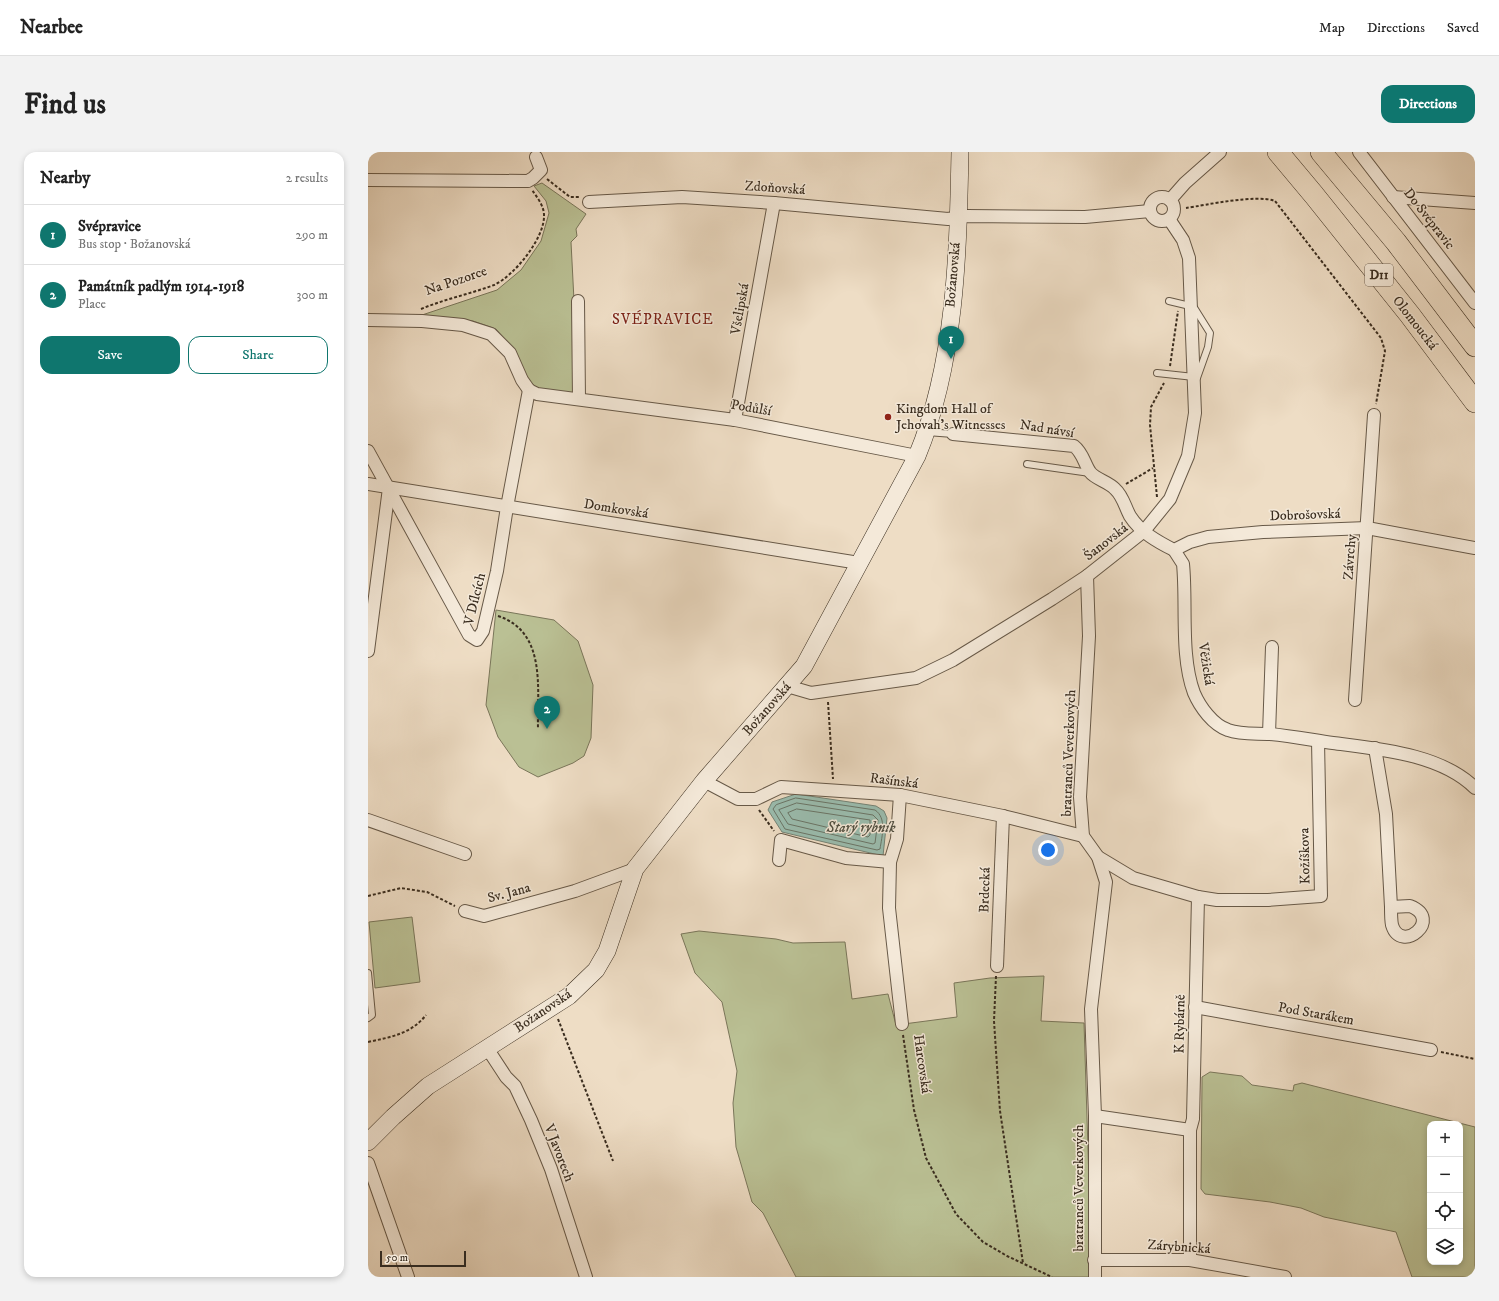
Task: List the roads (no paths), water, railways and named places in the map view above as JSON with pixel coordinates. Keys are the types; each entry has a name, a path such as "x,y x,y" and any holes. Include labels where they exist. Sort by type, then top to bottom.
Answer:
{"highway":[{"name":"Olomoucká","path":"1278,152 1410,315 1475,402"},
{"name":"D11","path":"1321,152 1396,242 1475,346"}],"street":[{"name":"Božanovská","path":"368,1142 393,1117 428,1086 569,996 596,970 607,951 635,869 704,781 804,666 917,456 927,432 946,345 953,294 958,217 960,152"},
{"path":"1170,200 1185,183 1220,152"},
{"name":"Do Svépravic","path":"1359,152 1475,303"},
{"path":"368,180 528,181 541,170 536,157"},
{"name":"Zdoňovská","path":"589,202 682,197 774,203 948,219 967,216 1085,217 1150,211"},
{"path":"1165,197 1170,200 1175,209 1173,216 1169,219 1161,221 1156,220 1150,211 1152,202 1156,198 1165,197"},
{"path":"1393,197 1475,203"},
{"name":"Všelipská","path":"735,420 774,203"},
{"name":"Šanovská","path":"787,686 811,693 916,678 953,660 1087,576 1144,531 1157,516 1170,499 1188,456 1195,413 1194,381 1185,305 1189,258 1183,240 1169,219"},
{"path":"578,301 580,399"},
{"path":"368,320 463,325 491,334 510,353 528,390"},
{"name":"Podůlší","path":"528,390 538,394 735,420 917,456"},
{"name":"V Dílcích","path":"389,488 469,635 473,639 477,640 481,636 497,571 528,390"},
{"name":"Závrchy","path":"1356,700 1374,415"},
{"name":"Nad návsí","path":"953,434 1074,446 1080,451 1091,473"},
{"path":"368,451 389,488 368,651"},
{"path":"1091,473 1108,482 1117,490 1131,517 1144,531 1174,550"},
{"name":"Domkovská","path":"368,484 859,563"},
{"name":"Dobrošovská","path":"1174,550 1190,542 1208,537 1263,532 1367,528 1475,548"},
{"name":"Věžická","path":"1174,550 1183,564 1187,661 1190,682 1200,703 1215,722 1228,730 1241,733 1269,734 1409,754 1447,769 1475,788"},
{"name":"bratranců Veverkových","path":"1087,576 1089,636 1080,797 1083,836 1098,857 1106,882 1091,1009 1095,1116 1095,1277"},
{"path":"1269,734 1272,647"},
{"name":"Kožíškova","path":"1198,897 1217,900 1321,896 1318,741"},
{"path":"1375,748 1386,814 1391,907"},
{"name":"Rašínská","path":"704,781 738,799 756,799 780,787 900,794 1003,816 1083,836"},
{"name":"Harcovská","path":"900,794 897,839 890,862 889,908 902,1024"},
{"name":"Brdecká","path":"997,966 1003,816"},
{"path":"368,820 465,854"},
{"path":"779,860 781,840 846,858 890,862"},
{"path":"1098,857 1133,878 1198,897"},
{"name":"Sv. Jana","path":"465,911 484,916 575,891 635,869"},
{"name":"K Rybárně","path":"1190,1260 1190,1130 1193,1119 1198,897"},
{"name":"Pod Starákem","path":"1195,1007 1431,1050"},
{"name":"V Javorech","path":"487,1048 506,1077 515,1086 530,1120 551,1169 586,1277"},
{"name":"bratranců Veverkových","path":"1095,1116 1190,1130"},
{"path":"368,1163 408,1277"},
{"name":"Zárybnická","path":"1094,1260 1190,1260 1285,1277"}],"lane":[{"path":"1157,373 1168,374 1194,381 1208,347 1210,333 1204,321 1185,305 1169,301"},
{"name":"Nad návsí","path":"927,432 953,434"},
{"path":"1026,464 1073,469 1091,473"},
{"path":"368,973 372,1015 368,1018"}],"water":[{"name":"Starý rybník","path":"796,794 876,806 884,811 887,818 883,856 782,832 768,810 772,802"}],"place":[{"name":"Svépravice","path":"951,359"},
{"name":"Kingdom Hall of Jehovah's Witnesses","path":"888,417"},
{"name":"Památník padlým 1914-1918","path":"547,729"}],"district":[{"name":"SVÉPRAVICE","path":"663,319"}]}
